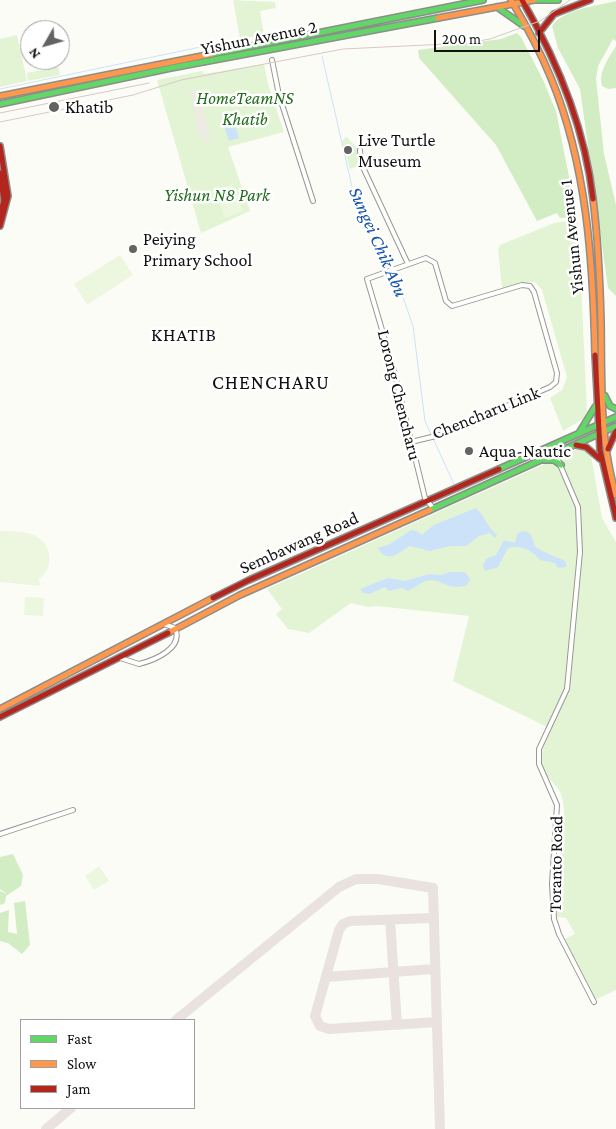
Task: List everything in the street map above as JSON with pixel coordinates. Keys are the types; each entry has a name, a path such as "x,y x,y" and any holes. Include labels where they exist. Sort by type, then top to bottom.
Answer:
{"main road":[{"name":"Yishun Avenue 2","path":"0,96 480,0"},
{"name":"Yishun Avenue 2","path":"0,104 158,71 497,7 512,2 558,0"},
{"path":"539,33 546,19 553,13 590,0"},
{"name":"Yishun Avenue 1","path":"522,1 539,33 573,112 590,175 598,263 604,431 616,495"},
{"name":"Yishun Avenue 1","path":"512,2 557,92 577,158 589,230 597,435 605,486 616,518"},
{"path":"497,7 526,28"},
{"path":"157,64 152,68 158,71"},
{"path":"0,146 9,201 6,214 0,226"},
{"path":"0,173 4,200 0,214"},
{"path":"603,389 606,401 616,410"},
{"path":"577,435 592,414 596,403"},
{"name":"Sembawang Road","path":"0,709 249,580 616,417"},
{"name":"Sembawang Road","path":"0,717 120,658 247,592 616,426"},
{"path":"607,451 616,431"},
{"path":"574,445 586,447 600,459"},
{"path":"542,460 554,460 561,465"}],"street":[{"path":"272,60 279,96 313,201"},
{"path":"360,150 361,163 408,264"},
{"name":"Chencharu Link","path":"367,279 426,258 434,261 446,300 452,306 522,285 530,286 534,292 557,373 556,382 550,387 438,436 411,442"},
{"name":"Lorong Chencharu","path":"367,279 393,367 427,502"},
{"name":"Toranto Road","path":"552,446 578,507 580,552 567,689 539,749 539,756 542,773 554,793 557,805 552,884 554,919 559,934 594,1002"},
{"path":"427,502 433,508"},
{"path":"120,658 138,664 170,650 176,643 175,628 162,624"},
{"path":"0,834 73,810"}],"green space":[{"path":"233,0 275,2 276,8 260,11 264,35 240,39"},
{"path":"616,1 616,41 613,39 598,66 596,79 604,154 616,205 616,296 608,288 580,89 558,48 552,26 557,20 572,12"},
{"path":"517,33 521,37 543,80 556,111 577,217 560,218 557,213 537,221 496,145 419,58 418,50 501,39"},
{"path":"17,35 20,49 20,70 25,70 27,81 0,87 0,39"},
{"path":"616,46 616,88 608,89 602,86 601,80 605,65"},
{"name":"Yishun N8 Park","path":"264,64 268,84 284,132 228,147 250,211 201,233 157,80 202,71 204,74"},
{"path":"42,70 59,70 60,75 28,81 27,73"},
{"name":"Live Turtle Museum","path":"346,136 358,149 360,165 350,169 342,142"},
{"path":"233,184 243,211 225,218 214,191"},
{"path":"578,219 587,411 583,419 563,431 550,398 562,390 567,377 542,290 535,282 502,288 498,249 500,245 554,223"},
{"path":"120,255 133,275 87,305 74,284"},
{"path":"578,449 585,450 591,455 602,518 616,542 616,990 595,1000 565,939 575,934 566,918 557,917 556,904 564,809 559,790 544,769 542,759 547,727 453,681 469,616 377,606 368,607 351,603 309,633 288,629 276,614 282,609 267,589"},
{"path":"0,531 28,533 42,540 49,553 50,560 45,573 39,579 40,586 0,582"},
{"path":"25,597 44,598 43,616 24,615"},
{"path":"13,854 23,875 21,886 6,896 5,903 0,905 0,891 7,894 0,889 0,857"},
{"path":"99,866 109,881 94,890 85,876"},
{"path":"25,901 30,945 22,954 8,943 0,941 0,913 9,910 8,932 17,934 14,903"}],"shaded area":[{"path":"187,90 199,90 198,94 210,133 207,134 210,143 206,143 203,137 200,137 195,124 195,113 191,98 193,96"}],"water":[{"path":"231,113 239,138 229,141 221,116"},
{"path":"476,508 497,535 495,538 490,533 479,536 466,546 450,546 430,551 410,546 393,556 385,556 378,548 390,544 411,530 417,531 422,535 434,525"},
{"path":"523,531 532,536 537,548 563,560 566,562 566,567 558,568 555,563 540,560 526,549 512,547 508,548 498,567 485,571 483,566 486,559 496,555 504,540 515,543 517,534"},
{"path":"450,572 465,572 470,579 467,585 454,587 431,580 408,591 402,588 389,591 385,587 369,594 363,593 360,589 388,578 405,581 429,574 441,575"}],"waterway":[{"path":"0,89 234,40"},
{"name":"Sungei Chik Abu","path":"322,56 353,191 360,212 381,242 392,268"},
{"name":"Sungei Chik Abu","path":"394,271 413,326 425,421 454,484"}],"taxiway":[{"path":"177,1019 339,887 356,879 378,879 433,888 440,1129"},
{"path":"433,918 350,921 343,924 339,930 315,1016 320,1026 329,1029 437,1022"},
{"path":"390,920 397,1025"},
{"path":"326,977 434,969"},
{"path":"46,1129 70,1109"}],"railway":[{"path":"0,122 133,95 181,80 343,49 467,43 490,39 540,21 570,0"},
{"path":"0,113 149,83"}],"traffic: fast":[{"path":"212,54 483,0"},
{"path":"533,0 558,0"},
{"path":"497,7 524,26"},
{"path":"0,104 171,68 438,18"},
{"path":"605,396 610,406 616,409"},
{"path":"579,433 595,407"},
{"path":"499,469 616,417"},
{"path":"430,510 616,426"},
{"path":"544,460 554,460 561,465"}],"traffic: slow":[{"path":"511,0 547,68 573,145 586,214 590,249 595,355"},
{"path":"438,18 534,0"},
{"path":"0,96 212,54"},
{"path":"593,199 601,321 602,409 607,452 616,495"},
{"path":"168,633 240,595 430,510"},
{"path":"0,709 213,598"}],"traffic: jam":[{"path":"522,0 558,71 577,121 584,147 593,199"},
{"path":"539,33 554,14 590,0"},
{"path":"0,146 8,196 0,226"},
{"path":"0,173 4,201 0,214"},
{"path":"595,355 600,450 616,518"},
{"path":"608,449 616,431"},
{"path":"576,445 586,447 600,459"},
{"path":"213,598 249,580 499,469"},
{"path":"0,717 168,633"}],"place":[{"name":"Khatib","path":"54,107"},
{"name":"Live Turtle Museum","path":"348,150"},
{"name":"Peiying Primary School","path":"133,249"},
{"name":"Aqua-Nautic","path":"469,451"}],"district":[{"name":"KHATIB","path":"184,335"},
{"name":"CHENCHARU","path":"271,383"}],"park label":[{"name":"HomeTeamNS Khatib","path":"245,108"}]}
